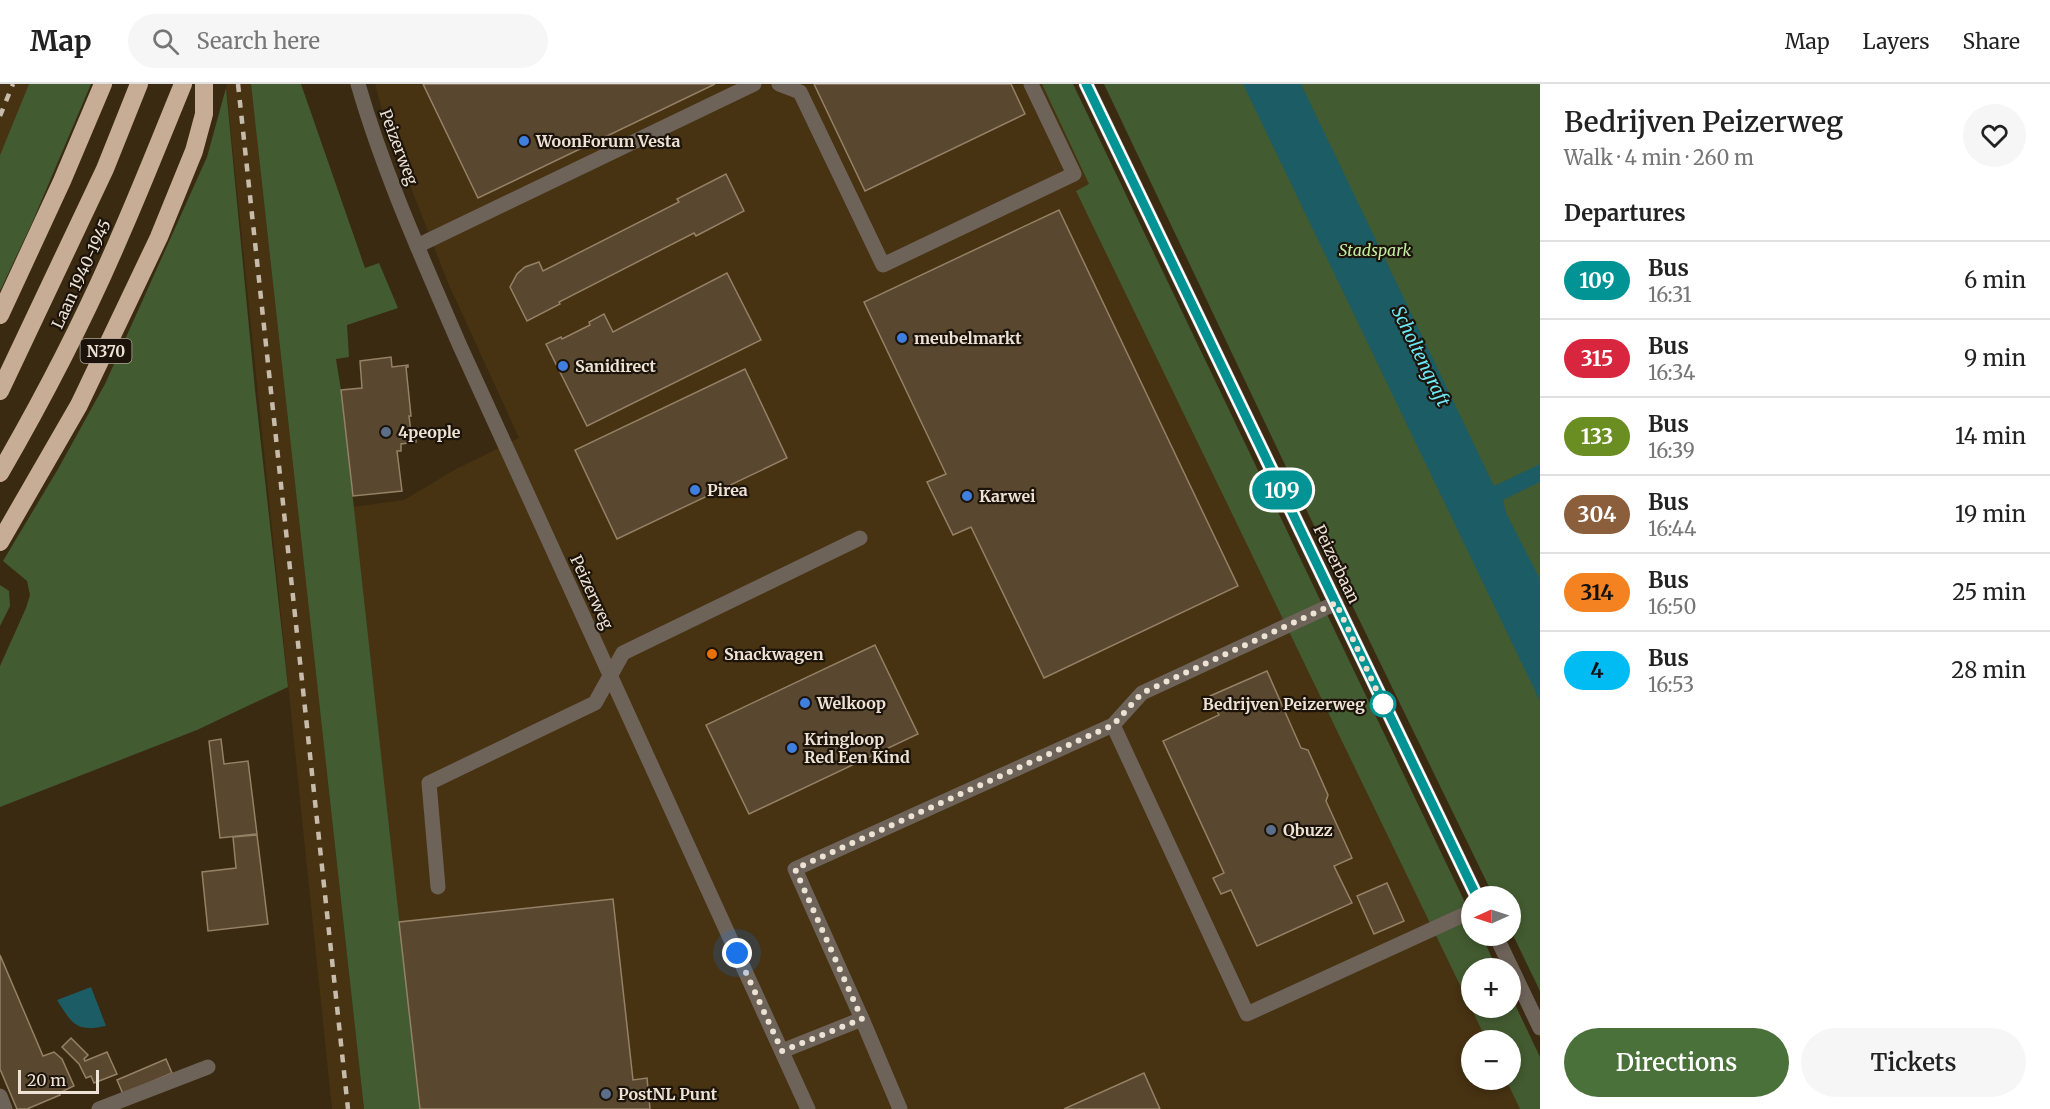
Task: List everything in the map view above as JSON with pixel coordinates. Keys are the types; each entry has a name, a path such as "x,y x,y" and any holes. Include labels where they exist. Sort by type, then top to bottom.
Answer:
{"highway":[{"path":"0,315 58,191 103,84"},
{"name":"Laan 1940-1945","path":"0,391 105,169 139,84"},
{"name":"Laan 1940-1945","path":"0,473 78,328 120,236 183,84"},
{"name":"N370","path":"0,542 79,405 159,237 194,151 204,114 204,84"}],"street":[{"name":"Peizerweg","path":"358,84 368,120 417,246 465,357 808,1109"},
{"path":"417,246 754,84"},
{"path":"779,84 800,92 883,265 1074,174 1030,84"},
{"name":"Peizerbaan","path":"1086,84 1472,886"},
{"path":"438,887 429,783 595,703 623,653 860,538"},
{"path":"900,1109 795,869 1113,725 1142,693 1336,603"},
{"path":"1113,725 1247,1014 1461,916"},
{"path":"1501,946 1540,1028"},
{"path":"782,1051 862,1019"},
{"path":"99,1109 208,1067"},
{"path":"0,1096 6,1109"}],"shaded area":[{"path":"0,84 29,84 0,155"},
{"path":"226,84 251,84 364,1109 332,1109"},
{"path":"375,84 1064,84 1467,958 1461,958 1461,1018 1507,1018 1511,1030 1461,1030 1461,1090 1521,1090 1521,1057 1540,1109 420,1109 353,507 404,500 456,469 519,438 448,283 385,121"}],"green space":[{"path":"29,84 91,84 32,223 0,291 0,155"},
{"path":"251,84 301,84 365,268 379,263 398,308 347,325 349,357 336,359 420,1109 364,1109"},
{"path":"1042,84 1073,84 1461,894 1461,946 1487,946 1492,958 1461,958 1461,987 1076,191 1089,184"},
{"name":"Stadspark","path":"1104,84 1540,84 1540,991 1518,946 1521,946 1521,886 1489,886 1336,572"},
{"path":"226,88 255,390 288,687 197,730 0,807 0,666 30,595 27,581 3,561 105,384 207,157"},
{"path":"0,585 9,591 10,606 0,626"},
{"path":"1521,1017 1540,1057 1540,1109 1520,1109 1511,1090 1521,1090 1521,1030 1482,1030 1476,1018"}],"water":[{"name":"Scholtengraft","path":"1243,84 1301,84 1494,486 1540,464 1540,482 1503,500 1506,513 1540,579 1540,701"},
{"path":"91,987 106,1026 88,1028 76,1025 57,1000"}],"building":[{"name":"WoonForum Vesta","path":"423,84 715,84 478,198"},
{"path":"814,84 1011,84 1025,114 865,191"},
{"path":"726,174 744,211 696,236 694,233 559,302 560,304 527,321 510,287 517,274 525,267 539,262 543,271 679,202 677,199"},
{"path":"1059,210 1238,586 1044,678 971,527 953,535 927,482 946,474 864,302"},
{"path":"727,273 761,340 587,426 546,344 590,325 589,322 604,314 613,332"},
{"path":"391,357 392,367 408,365 406,367 411,416 409,416 412,441 416,440 416,442 401,444 401,451 397,451 402,491 353,496 341,390 362,388 360,361"},
{"path":"745,369 787,458 617,539 575,450"},
{"path":"875,645 918,734 749,814 706,725"},
{"name":"Qbuzz","path":"1267,671 1301,748 1308,750 1328,795 1326,801 1352,858 1334,866 1352,903 1257,946 1231,890 1221,894 1213,878 1224,873 1163,741 1219,715 1210,696"},
{"path":"221,739 224,764 248,761 257,834 220,838 209,741"},
{"path":"257,835 268,924 208,931 202,872 236,868 233,837"},
{"path":"1387,883 1404,921 1374,934 1357,896"},
{"path":"613,899 633,1080 647,1078 650,1109 420,1109 399,922"},
{"path":"0,955 43,1056 54,1052 62,1059 74,1086 59,1093 60,1095 27,1109 17,1109 0,1069"},
{"path":"71,1038 88,1055 85,1061 107,1052 117,1074 94,1083 91,1076 86,1078 79,1064 62,1047"},
{"path":"166,1059 172,1073 123,1094 117,1080"},
{"path":"1144,1073 1160,1109 1064,1109"}],"railway":[{"path":"0,116 13,84"},
{"path":"238,84 348,1109"}],"bus line":[{"name":"109","path":"1086,84 1472,886"}],"place":[{"name":"WoonForum Vesta","path":"524,141"},
{"name":"meubelmarkt","path":"902,338"},
{"name":"Sanidirect","path":"563,366"},
{"name":"4people","path":"386,432"},
{"name":"Pirea","path":"695,490"},
{"name":"Karwei","path":"967,496"},
{"name":"Snackwagen","path":"712,654"},
{"name":"Welkoop","path":"805,703"},
{"name":"Bedrijven Peizerweg","path":"1383,704"},
{"name":"Kringloop Red Een Kind","path":"792,748"},
{"name":"Qbuzz","path":"1271,830"},
{"name":"PostNL Punt","path":"606,1094"}],"route":[{"path":"737,953 782,1051 862,1019 795,869 1113,725 1142,693 1336,603 1383,704"}]}
